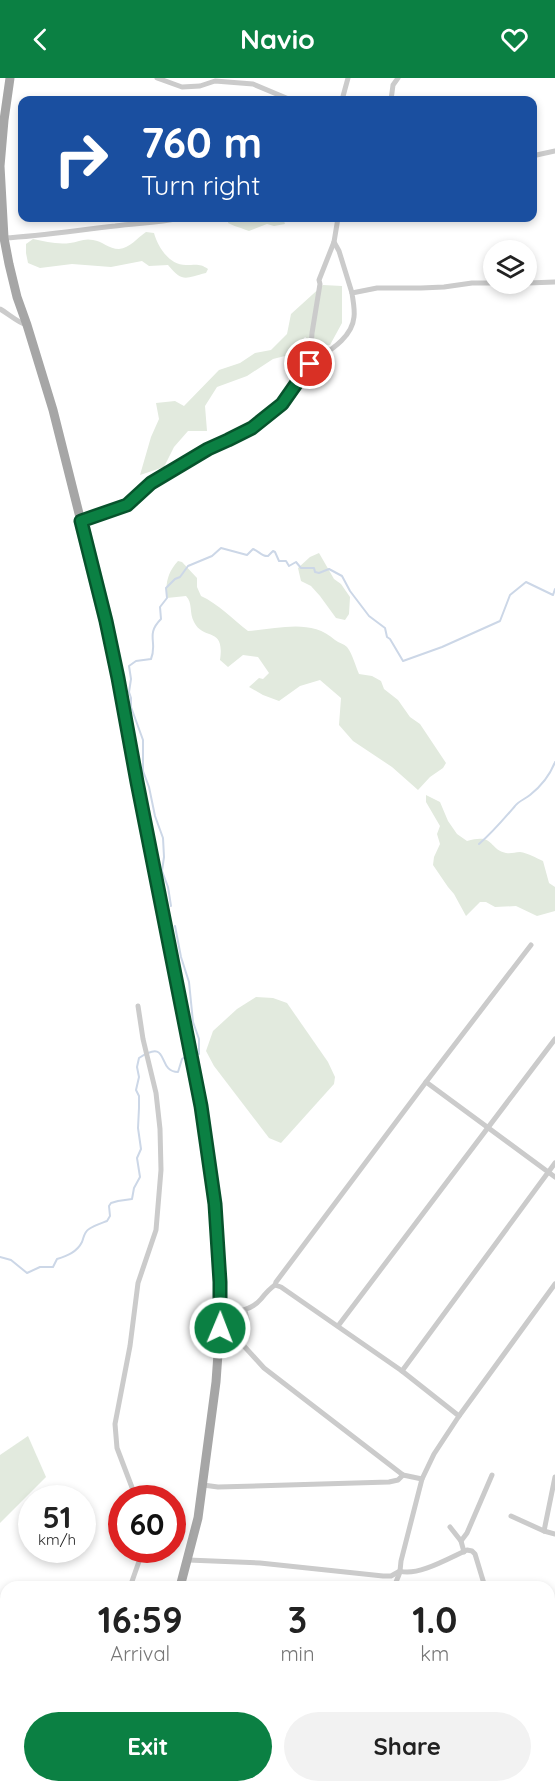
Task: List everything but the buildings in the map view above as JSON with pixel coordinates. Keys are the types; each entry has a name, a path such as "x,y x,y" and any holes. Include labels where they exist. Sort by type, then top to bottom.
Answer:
{"main road":[{"path":"10,78 0,166 4,238 17,297 53,410 116,671 201,1106 215,1204 221,1311 216,1382 198,1518 182,1581"}],"street":[{"path":"157,78 182,87 200,86 214,81 253,84 282,96"},
{"path":"343,96 348,78"},
{"path":"392,96 393,85 398,78"},
{"path":"537,155 555,151"},
{"path":"4,238 22,238 126,224 159,222"},
{"path":"310,364 319,280 334,242 337,222"},
{"path":"81,521 127,505 151,483 208,449 252,428 282,404 310,364 335,347 347,334 354,319 352,293 334,242"},
{"path":"537,283 555,282"},
{"path":"352,293 377,288 444,287 483,283"},
{"path":"0,309 13,316 20,324 27,325"},
{"path":"275,1286 531,945"},
{"path":"131,1485 117,1448 115,1424 130,1346 137,1290 156,1230 161,1170 156,1093 138,1006"},
{"path":"338,1326 555,1039"},
{"path":"426,1082 555,1178"},
{"path":"402,1371 555,1163"},
{"path":"396,1581 422,1479 434,1454 555,1284"},
{"path":"221,1311 245,1311 256,1305 270,1288 281,1287 402,1371 459,1416"},
{"path":"245,1311 247,1319 243,1329 243,1345 264,1368 403,1476 422,1479"},
{"path":"461,1541 467,1533 492,1474"},
{"path":"202,1485 218,1487 389,1482 403,1476"},
{"path":"544,1531 555,1477"},
{"path":"511,1516 555,1534"},
{"path":"450,1527 461,1541 464,1552"},
{"path":"188,1560 293,1565 391,1576 400,1571 408,1573 417,1571 472,1551 483,1581"},
{"path":"132,1581 138,1563"}],"shaded area":[{"path":"284,222 285,224 274,226 267,224 249,231 228,223"},
{"path":"146,232 154,233 158,244 169,259 180,264 202,266 208,269 206,273 185,278 177,275 168,265 149,266 142,261 111,267 72,264 40,268 28,263 26,244 33,239 60,244 90,240 119,249 130,245"},
{"path":"323,285 342,286 342,323 330,345 316,346 305,337 293,354 273,359 247,376 217,387 205,406 207,431 188,431 174,447 164,467 140,475 159,419 156,403 175,401 184,406 219,370 240,363 255,353 271,350 287,334 291,314"},
{"path":"319,553 334,579 341,584 350,597 349,614 345,620 336,618 311,586 301,581 298,568 310,557"},
{"path":"178,561 182,562 197,578 197,587 201,596 219,607 248,631 305,627 326,633 346,646 359,674 372,676 381,681 384,689 398,700 410,717 420,724 446,763 443,768 430,777 418,790 392,767 353,741 339,725 341,698 320,680 300,686 279,701 249,687 269,673 258,657 243,655 228,667 220,660 221,649 217,638 198,628 194,622 190,602 186,596 167,598 168,578"},
{"path":"426,795 440,802 448,821 457,834 467,841 487,840 500,851 529,854 543,861 549,883 555,887 555,911 537,916 516,906 495,907 486,902 480,902 466,916 454,894 433,865 440,844 437,834 440,826 426,802"},
{"path":"256,997 273,998 287,1003 328,1062 335,1077 334,1084 281,1143 269,1138 214,1066 206,1051 213,1031 237,1009"},
{"path":"28,1436 46,1477 38,1485 18,1485 18,1505 0,1523 0,1455"}],"waterway":[{"path":"171,906 168,887 162,871 163,838 143,771 143,740 131,707 129,666 136,661 151,659 153,634 161,619 160,607 167,598 166,588 180,577 188,566 212,556 221,548 247,555 253,549 266,556 273,551 279,561 286,561 289,566 296,562 301,568 314,568 315,572 319,573 329,569 342,576 369,616 385,628 387,637 403,661 442,647 500,621 510,595 526,582 553,595 555,589"},
{"path":"479,844 517,804 541,784 555,762"},
{"path":"175,926 189,982 193,1022 199,1039 199,1054"},
{"path":"0,1257 11,1260 27,1273 40,1267 53,1267 57,1259 75,1251 87,1230 107,1221 110,1216 111,1203 132,1199 134,1188 140,1177 137,1158 141,1149 138,1128 139,1096 136,1090 139,1058 156,1051 160,1053 171,1071 178,1072 182,1059 185,1057"}],"route":[{"path":"220,1328 220,1282 215,1204 201,1106 118,678 81,521 127,505 151,483 208,449 252,428 282,404 310,364"}]}
